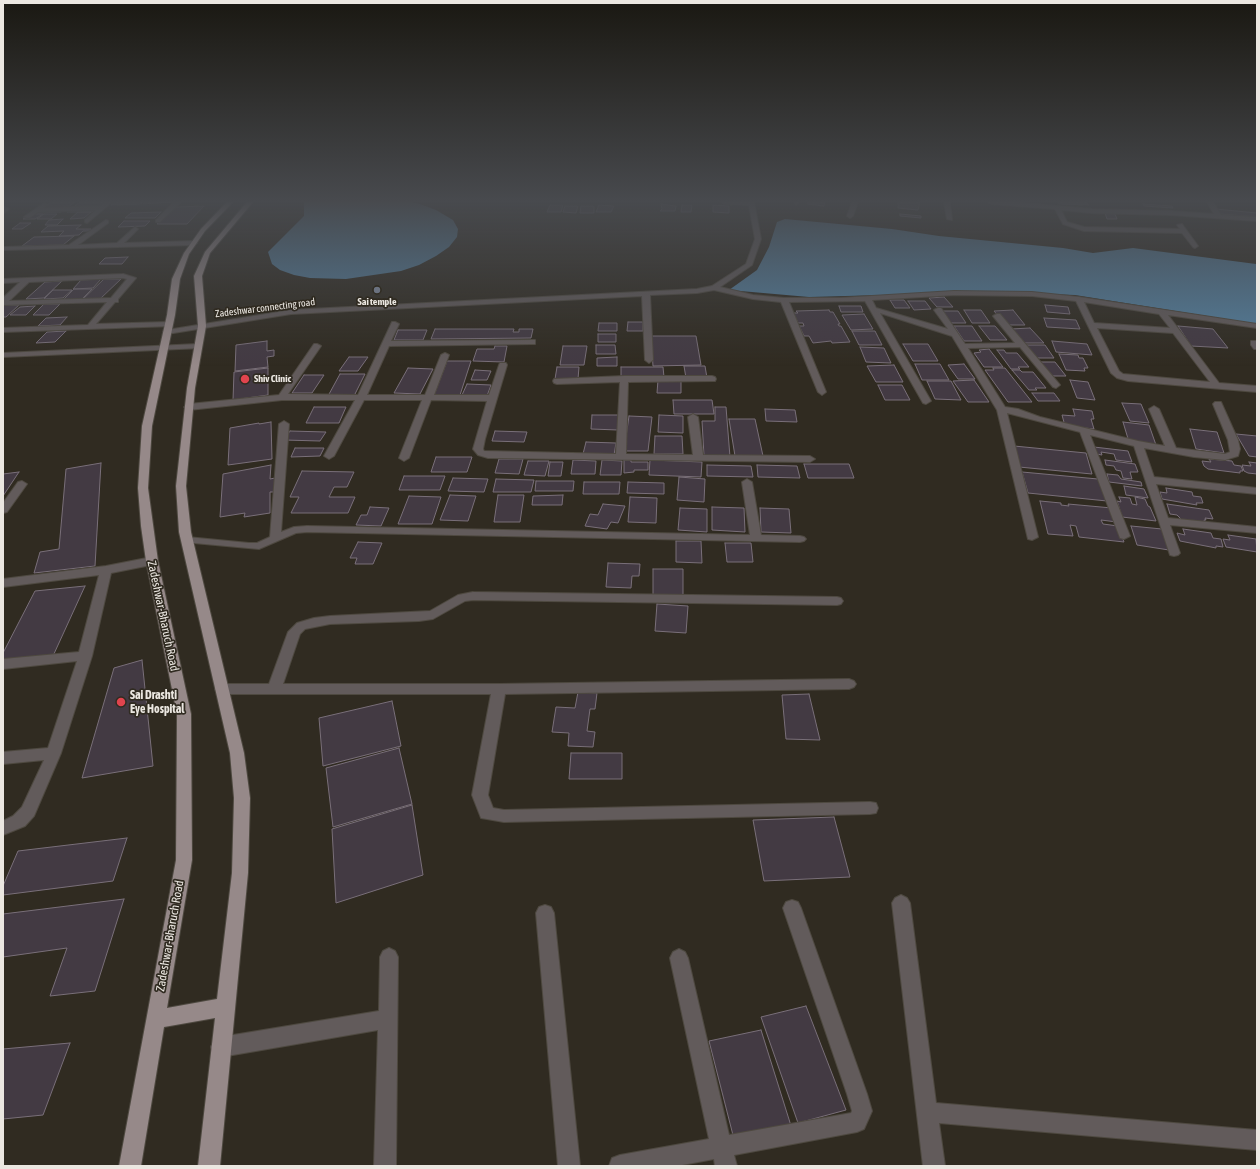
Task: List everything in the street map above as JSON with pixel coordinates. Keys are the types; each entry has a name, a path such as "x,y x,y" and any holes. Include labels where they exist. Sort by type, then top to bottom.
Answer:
{"main road":[{"name":"Zadeshwar-Bharuch Road","path":"130,1166 184,860 184,714 152,561 143,488 147,426 168,328 176,279 185,257"},
{"path":"206,257 198,276 202,326 189,407 181,486 187,540 238,753 242,798 240,873 209,1166"},
{"path":"156,1019 226,1007"}],"street":[{"name":"Zadeshwar connecting road","path":"3,330 90,327 168,328 202,326 291,312 437,303 697,292 714,288 749,265 752,257"},
{"path":"3,281 123,276 132,278 115,300 90,327"},
{"path":"3,303 27,280"},
{"path":"714,288 754,297 784,300 867,298 925,294 1032,294 1079,299 1257,326"},
{"path":"646,293 649,360"},
{"path":"867,298 926,401"},
{"path":"1079,299 1115,372 1120,376 1128,378 1257,389"},
{"path":"3,303 115,300"},
{"path":"784,300 822,392"},
{"path":"873,310 955,334"},
{"path":"938,310 955,334 1002,410 1032,537"},
{"path":"1161,311 1216,385"},
{"path":"997,316 1056,385"},
{"path":"330,456 361,397 395,324"},
{"path":"1092,325 1176,331"},
{"path":"385,344 532,342"},
{"path":"962,346 1022,345"},
{"path":"3,355 198,346"},
{"path":"282,397 317,346"},
{"path":"404,458 445,355"},
{"path":"503,365 480,439 478,449 481,453 488,455 810,459"},
{"path":"622,457 624,379"},
{"path":"557,381 712,379"},
{"path":"189,407 282,397 493,398"},
{"path":"1002,410 1015,411 1037,419 1138,444 1172,450 1225,456 1235,454 1233,440 1218,404"},
{"path":"1154,409 1172,450"},
{"path":"693,417 698,458"},
{"path":"275,539 284,424"},
{"path":"1084,431 1124,536"},
{"path":"1138,444 1174,553"},
{"path":"1150,480 1257,491"},
{"path":"747,482 756,538"},
{"path":"3,510 22,484"},
{"path":"1163,521 1257,530"},
{"path":"187,540 259,546 294,530 307,528 800,539"},
{"path":"3,583 106,570 152,561"},
{"path":"3,828 19,820 28,810 54,753 85,656 106,570"},
{"path":"274,689 294,632 300,626 330,620 419,617 433,615 462,598 473,596 837,601"},
{"path":"3,664 85,656"},
{"path":"222,689 499,689 849,684"},
{"path":"499,689 480,795 487,813 504,816 870,808"},
{"path":"3,758 54,753"},
{"path":"901,903 934,1166"},
{"path":"620,1166 724,1157 857,1122 862,1111 858,1094 792,908"},
{"path":"545,913 570,1166"},
{"path":"385,1166 390,957"},
{"path":"679,958 724,1157"},
{"path":"221,1047 388,1019"},
{"path":"927,1112 1257,1140"}],"water":[{"path":"270,257 435,257 419,265 401,271 346,279 310,278 294,275 280,270 272,264"},
{"path":"764,257 1199,257 1256,264 1257,324 1075,295 992,292 809,297 729,290 757,270"}],"building":[{"path":"128,257 122,264 99,264 105,258"},
{"path":"101,279 93,288 73,289 81,280"},
{"path":"104,279 121,279 100,299 83,299"},
{"path":"62,281 44,298 26,299 45,282"},
{"path":"74,289 92,289 82,299 63,300"},
{"path":"53,290 72,290 63,298 44,299"},
{"path":"944,297 953,307 937,307 929,298"},
{"path":"890,300 904,300 910,308 895,308"},
{"path":"908,301 925,301 931,309 914,310"},
{"path":"44,304 60,304 49,315 33,315"},
{"path":"3,305 19,305 6,317 3,317"},
{"path":"1045,305 1068,307 1070,314 1047,312"},
{"path":"35,306 26,315 10,315 20,307"},
{"path":"839,306 861,306 863,312 841,312"},
{"path":"829,310 830,312 833,312 840,324 838,324 839,326 841,326 850,342 832,343 831,341 813,343 809,336 804,336 799,326 804,326 803,323 798,323 793,313 798,313 796,311"},
{"path":"964,310 981,310 990,323 972,323"},
{"path":"1013,310 1025,325 1006,325 994,311"},
{"path":"943,311 958,311 966,323 951,323"},
{"path":"864,314 873,329 851,330 842,315"},
{"path":"67,317 60,325 38,326 46,318"},
{"path":"1044,318 1076,320 1080,329 1047,327"},
{"path":"628,322 643,322 643,331 627,331"},
{"path":"599,323 617,323 617,331 598,331"},
{"path":"954,326 972,326 982,341 964,341"},
{"path":"979,326 995,326 1007,340 990,340"},
{"path":"1178,326 1213,329 1228,348 1191,346"},
{"path":"1030,328 1044,343 1024,343 1011,329"},
{"path":"435,329 514,329 513,332 519,332 519,329 533,329 531,338 431,339"},
{"path":"398,330 427,330 423,340 394,340"},
{"path":"66,331 55,342 36,343 47,332"},
{"path":"852,331 875,331 882,345 859,345"},
{"path":"598,334 616,334 616,342 598,342"},
{"path":"651,336 696,336 701,365 653,366"},
{"path":"267,341 267,351 274,350 274,356 267,357 268,367 235,371 236,345"},
{"path":"1052,341 1087,344 1092,355 1056,352"},
{"path":"903,344 928,344 938,361 913,361"},
{"path":"596,345 615,345 616,354 596,354"},
{"path":"1026,345 1045,345 1054,358 1034,358"},
{"path":"495,346 507,346 504,362 473,361 477,349 494,349"},
{"path":"563,346 587,346 584,365 560,365"},
{"path":"860,347 884,348 891,363 866,362"},
{"path":"989,349 1003,367 984,367 974,353 981,352 979,350"},
{"path":"997,350 1004,350 1006,353 1017,353 1029,367 1018,367 1020,369 1011,369"},
{"path":"1059,354 1078,355 1079,358 1083,358 1088,368 1084,368 1085,371 1066,370"},
{"path":"349,357 368,357 358,371 339,371"},
{"path":"617,357 617,366 597,366 597,358"},
{"path":"447,361 471,361 460,395 434,395"},
{"path":"1039,362 1055,362 1066,376 1049,376"},
{"path":"915,364 940,364 949,380 922,380"},
{"path":"964,364 975,379 958,379 948,365"},
{"path":"894,365 903,382 876,382 867,366"},
{"path":"684,366 705,366 707,378 686,378"},
{"path":"557,367 579,367 578,379 555,379"},
{"path":"621,367 663,367 664,377 621,377"},
{"path":"268,368 268,395 233,400 234,372"},
{"path":"408,368 433,369 420,394 394,393"},
{"path":"993,368 1005,368 1032,402 1008,402 985,370 994,370"},
{"path":"475,370 491,371 487,380 471,380"},
{"path":"1012,370 1033,372 1046,388 1035,388 1037,390 1029,390"},
{"path":"340,374 365,374 354,396 328,396"},
{"path":"304,375 324,375 312,393 292,393"},
{"path":"658,380 681,380 681,393 657,393"},
{"path":"974,380 989,402 968,402 953,381"},
{"path":"1070,380 1088,382 1095,400 1077,398"},
{"path":"927,381 951,381 961,400 935,399"},
{"path":"467,384 491,385 487,396 462,395"},
{"path":"878,385 902,385 910,400 885,400"},
{"path":"1032,393 1054,393 1060,401 1038,401"},
{"path":"673,400 712,400 714,414 674,414"},
{"path":"1122,403 1141,404 1149,423 1130,421"},
{"path":"314,407 346,407 339,423 306,423"},
{"path":"715,407 726,407 730,457 704,456 702,421 715,421"},
{"path":"765,409 795,410 797,422 766,421"},
{"path":"1073,409 1092,411 1094,419 1091,419 1094,429 1065,426 1062,415 1075,416"},
{"path":"592,415 619,415 618,430 591,429"},
{"path":"659,415 683,416 683,433 658,432"},
{"path":"629,416 652,417 648,451 624,451"},
{"path":"729,419 755,419 763,456 735,456"},
{"path":"271,422 272,459 228,465 230,428"},
{"path":"1123,422 1149,425 1156,445 1129,442"},
{"path":"1190,429 1217,432 1224,453 1196,449"},
{"path":"290,431 326,432 320,441 284,440"},
{"path":"495,431 527,432 524,442 492,441"},
{"path":"1236,434 1257,436 1257,457 1249,456"},
{"path":"655,436 682,436 683,454 654,454"},
{"path":"586,442 616,443 614,455 583,454"},
{"path":"1014,446 1086,453 1092,474 1019,467"},
{"path":"1094,447 1128,451 1132,462 1116,460 1114,454 1101,452 1102,455 1096,454"},
{"path":"295,448 324,448 320,456 291,457"},
{"path":"436,457 472,457 467,472 431,472"},
{"path":"499,459 523,459 519,474 495,473"},
{"path":"1209,459 1232,461 1234,465 1241,466 1243,471 1240,471 1240,473 1208,469 1204,466 1202,461 1211,462"},
{"path":"573,460 596,461 595,474 571,474"},
{"path":"602,460 622,461 621,475 600,475"},
{"path":"624,460 631,460 631,462 648,462 648,470 634,470 634,472 624,473"},
{"path":"650,460 702,462 701,477 649,475"},
{"path":"1105,460 1135,464 1138,472 1130,472 1132,479 1123,478 1121,471 1116,470 1114,466 1106,465"},
{"path":"528,461 549,461 545,476 524,475"},
{"path":"550,462 563,462 561,476 548,476"},
{"path":"1249,462 1257,463 1257,474 1244,471 1242,465 1251,466"},
{"path":"101,463 95,566 34,573 40,552 59,549 66,469"},
{"path":"804,464 849,464 854,478 808,478"},
{"path":"271,465 270,479 275,478 275,492 270,492 270,513 244,517 245,513 220,517 223,474"},
{"path":"707,465 751,466 753,477 707,476"},
{"path":"757,465 797,466 800,478 758,477"},
{"path":"302,471 354,472 347,487 334,487 329,497 355,497 348,513 291,513 299,497 290,497"},
{"path":"19,472 3,496 3,474"},
{"path":"1022,472 1098,479 1107,501 1028,493"},
{"path":"1107,474 1118,475 1121,479 1141,482 1142,486 1109,482"},
{"path":"404,476 445,476 440,490 399,490"},
{"path":"679,477 705,479 704,502 677,500"},
{"path":"453,478 488,479 484,492 448,491"},
{"path":"496,479 534,480 531,492 493,492"},
{"path":"536,481 574,481 573,491 535,491"},
{"path":"584,482 620,482 619,494 583,494"},
{"path":"628,482 664,483 664,494 627,493"},
{"path":"1124,486 1144,489 1148,498 1126,495"},
{"path":"1166,488 1192,492 1193,496 1201,497 1203,503 1196,503 1197,505 1162,499 1160,492 1167,493"},
{"path":"450,495 476,496 468,521 440,520"},
{"path":"498,495 524,495 520,522 494,522"},
{"path":"563,495 562,505 532,505 533,496"},
{"path":"409,496 441,497 432,524 398,524"},
{"path":"630,497 657,498 656,523 628,522"},
{"path":"1119,497 1130,498 1132,504 1137,505 1135,497 1145,499 1156,521 1122,517 1117,501 1121,502"},
{"path":"1040,501 1061,503 1061,505 1069,506 1068,504 1112,508 1117,522 1101,520 1103,524 1118,526 1124,542 1079,537 1076,526 1070,525 1073,536 1048,534"},
{"path":"603,504 625,506 618,523 611,522 607,529 585,526 590,514 598,515"},
{"path":"1167,504 1209,510 1213,519 1205,518 1205,523 1182,520 1177,515 1170,514"},
{"path":"370,507 389,508 381,526 356,525 361,515 367,515"},
{"path":"712,507 744,508 745,532 712,530"},
{"path":"680,508 707,509 707,532 678,530"},
{"path":"760,508 789,509 791,533 761,532"},
{"path":"1131,526 1162,529 1169,550 1137,545"},
{"path":"1183,529 1211,533 1213,538 1221,539 1223,547 1216,546 1216,548 1180,541 1177,533 1185,535"},
{"path":"1228,535 1256,539 1257,552 1226,547 1223,539 1230,540"},
{"path":"676,541 701,541 702,563 676,562"},
{"path":"358,542 382,543 373,564 355,564 357,558 350,558"},
{"path":"725,543 751,543 753,562 727,562"},
{"path":"608,563 640,564 639,576 632,576 631,588 606,587"},
{"path":"653,569 683,569 683,596 653,595"},
{"path":"85,586 53,656 3,662 3,653 35,591"},
{"path":"657,604 688,606 686,633 655,631"},
{"path":"142,660 153,766 82,778 114,668"},
{"path":"578,692 597,693 595,709 590,709 587,731 595,732 593,747 568,746 569,733 552,732 556,707 575,708"},
{"path":"809,694 820,740 786,739 782,695"},
{"path":"392,701 401,746 323,766 319,718"},
{"path":"399,748 412,804 333,827 326,768"},
{"path":"571,753 622,753 622,779 569,779"},
{"path":"412,805 423,875 336,903 332,829"},
{"path":"834,817 850,877 764,881 753,820"},
{"path":"127,838 113,881 3,895 3,886 18,851"},
{"path":"124,899 95,991 50,996 67,948 3,957 3,914"},
{"path":"806,1006 846,1110 798,1123 761,1017"},
{"path":"761,1030 792,1129 735,1143 709,1041"},
{"path":"70,1043 43,1115 3,1119 3,1049"}],"place":[{"name":"Sai temple","path":"377,290"},
{"name":"Shiv Clinic","path":"245,379"},
{"name":"Sai Drashti Eye Hospital","path":"121,702"}]}
